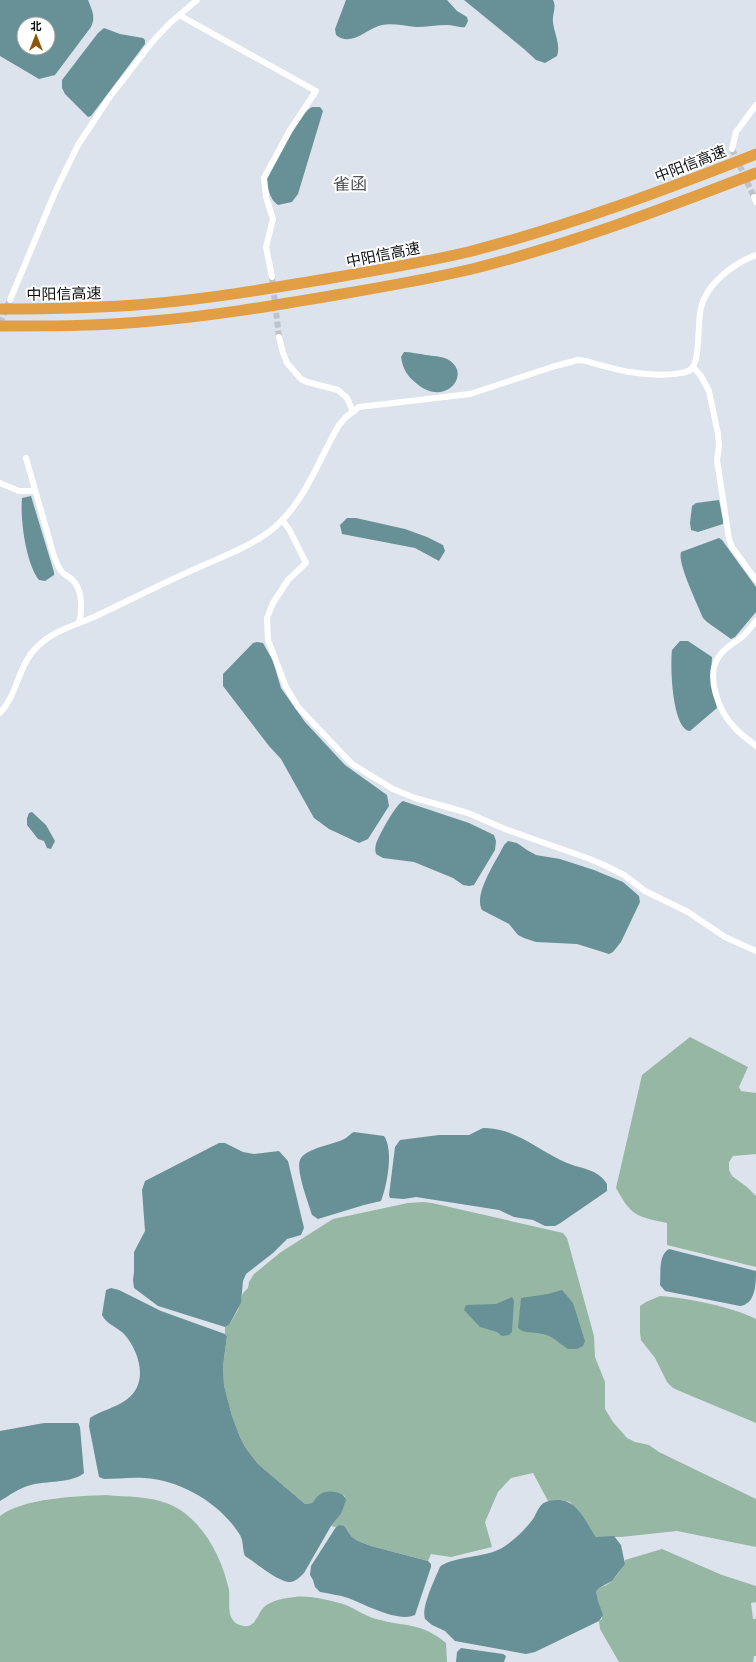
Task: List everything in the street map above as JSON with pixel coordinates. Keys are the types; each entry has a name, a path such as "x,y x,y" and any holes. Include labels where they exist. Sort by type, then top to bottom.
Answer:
{"highway":[{"name":"中阳信高速","path":"0,309 100,307 181,301 288,286 439,258 500,243 601,211 698,177 756,154"},
{"path":"0,326 94,325 183,318 284,304 442,275 512,258 607,227 756,173"}],"street":[{"path":"10,300 41,225 78,145 110,98 153,41 179,15 197,0"},
{"path":"179,15 316,91 290,130 264,178 266,197 273,218 266,247 272,277"},
{"path":"732,149 736,132 756,105"},
{"path":"0,714 8,704 22,667 31,653 45,640 267,533 282,520 304,491 339,425 359,407 470,394 578,360 640,374 680,373 690,371 697,358 700,314 705,298 713,286 733,266 756,255"},
{"path":"279,337 282,353 287,363 301,379 338,390 347,398 353,412"},
{"path":"693,367 701,376 709,391 718,434 719,446 717,460 729,539 732,546 756,580"},
{"path":"26,458 54,556 59,568 75,582 78,588 81,602 79,623"},
{"path":"0,483 19,491 35,491"},
{"path":"282,520 289,529 306,563 288,580 275,599 267,618 268,640 286,687 298,707 352,764 393,789 415,798 468,813 505,830 590,859 606,866 624,875 645,891 688,912 725,937 756,951"},
{"path":"756,621 743,637 720,654 714,668 713,680 722,711 734,728 756,746"}],"green space":[{"path":"690,1037 748,1067 739,1087 741,1091 756,1093 756,1154 733,1156 729,1162 729,1170 732,1176 756,1196 756,1267 667,1245 667,1223 648,1219 636,1214 626,1205 616,1188 642,1075"},
{"path":"423,1202 563,1233 567,1238 594,1336 595,1357 605,1382 605,1409 613,1422 627,1438 635,1442 649,1445 659,1452 756,1499 756,1547 677,1531 621,1537 596,1537 570,1502 561,1500 548,1501 533,1473 511,1478 498,1492 485,1522 492,1547 451,1557 431,1554 428,1561 371,1546 358,1541 352,1537 348,1531 339,1525 336,1527 331,1526 341,1514 345,1496 334,1492 319,1495 312,1503 305,1504 258,1464 245,1447 232,1416 224,1385 223,1366 227,1336 225,1334 225,1327 229,1325 238,1310 243,1293 248,1288 249,1282 254,1274 281,1252 333,1219 408,1203"},
{"path":"660,1296 710,1304 756,1319 756,1423 673,1388 667,1382 655,1358 641,1340 640,1333 640,1306"},
{"path":"106,1495 146,1498 162,1501 181,1510 191,1519 201,1529 216,1552 226,1577 229,1590 230,1614 237,1624 249,1626 255,1621 264,1607 279,1600 300,1597 321,1599 346,1605 376,1619 421,1628 437,1636 446,1643 447,1662 0,1662 0,1516 22,1505 51,1499"},
{"path":"662,1549 722,1575 756,1586 756,1602 751,1603 753,1619 756,1619 756,1656 754,1656 753,1662 619,1662 600,1629 599,1621 602,1619 602,1615 596,1590 613,1580 621,1569 625,1560"}],"water":[{"path":"0,0 88,0 93,17 91,27 55,75 39,79 0,56"},
{"path":"346,0 447,0 457,11 467,17 468,21 465,27 447,25 416,27 386,24 376,27 359,36 347,39 336,35 335,29"},
{"path":"464,0 553,0 555,5 553,22 558,43 557,56 545,63 536,60"},
{"path":"104,28 120,34 143,38 145,40 145,44 91,116 88,117 65,94 62,88 62,80 98,33"},
{"path":"312,107 320,107 323,111 298,194 292,202 278,205 273,200 270,193 267,178 293,129 299,120"},
{"path":"404,352 447,359 455,365 458,372 457,380 446,391 437,392 427,390 416,383 406,372 401,357"},
{"path":"31,496 54,572 54,575 45,581 39,580 34,573 27,553 23,529 22,498"},
{"path":"719,500 723,524 698,532 691,530 690,523 692,506 696,503"},
{"path":"347,518 356,518 405,529 443,545 445,551 439,561 415,548 342,534 340,525"},
{"path":"719,538 756,587 756,612 735,637 731,639 703,618 685,574 681,557 681,552"},
{"path":"680,641 688,641 712,657 711,676 717,708 690,731 684,728 679,720 672,682 672,650"},
{"path":"253,643 263,643 273,661 281,688 305,722 345,765 387,795 389,806 368,839 359,843 329,829 314,818 281,759 269,746 223,686 223,674"},
{"path":"403,801 469,823 494,835 496,841 495,850 474,885 463,885 453,878 414,862 383,858 376,854 375,849 380,834 392,814"},
{"path":"32,812 46,825 55,841 51,849 47,848 44,841 38,839 27,825 27,818 29,813"},
{"path":"508,841 517,843 536,855 560,859 594,870 623,882 639,896 640,902 621,942 613,952 609,954 577,944 536,942 518,935 509,924 482,910 480,903 483,886 504,845"},
{"path":"483,1128 491,1128 512,1134 567,1163 594,1172 607,1184 607,1191 555,1226 545,1226 533,1220 514,1217 499,1210 416,1197 404,1199 390,1198 389,1195 395,1147 400,1140 439,1135 469,1135"},
{"path":"354,1132 384,1136 387,1142 389,1159 387,1178 381,1201 318,1219 312,1215 303,1186 299,1169 301,1158 310,1151 346,1138"},
{"path":"219,1143 225,1143 243,1152 254,1154 279,1151 288,1161 304,1228 301,1235 287,1239 273,1253 246,1274 243,1281 241,1303 229,1325 225,1327 158,1306 134,1288 133,1280 134,1252 145,1231 142,1190 145,1181"},
{"path":"669,1249 756,1271 755,1287 752,1297 745,1304 740,1306 665,1291 660,1285 661,1265 665,1252"},
{"path":"111,1288 119,1290 161,1311 225,1334 227,1336 223,1366 224,1385 232,1416 245,1447 258,1464 305,1504 312,1503 318,1496 326,1492 338,1493 345,1497 346,1500 341,1514 331,1526 304,1573 296,1580 291,1582 280,1579 267,1572 245,1556 240,1535 232,1524 211,1504 186,1489 172,1483 158,1480 139,1478 104,1479 99,1477 89,1426 90,1418 126,1400 138,1386 140,1377 140,1368 135,1350 125,1335 106,1321 102,1315 106,1290"},
{"path":"562,1290 573,1303 585,1341 583,1346 577,1349 568,1349 547,1335 524,1332 518,1328 521,1298 548,1294"},
{"path":"512,1297 514,1301 512,1332 509,1335 502,1336 497,1332 480,1327 464,1310 466,1305 496,1304"},
{"path":"44,1423 78,1423 80,1427 84,1473 73,1479 27,1486 0,1501 0,1431"},
{"path":"561,1500 573,1505 582,1514 596,1537 614,1536 621,1545 625,1564 612,1581 596,1591 603,1615 599,1621 535,1652 526,1654 455,1641 445,1631 432,1625 425,1619 424,1614 427,1600 440,1567 450,1562 499,1550 510,1543 525,1529 533,1519 538,1509 544,1503"},
{"path":"339,1525 344,1526 352,1537 358,1541 371,1546 428,1561 431,1564 415,1615 400,1617 391,1615 348,1598 320,1592 315,1587 310,1575 311,1566 336,1527"},
{"path":"461,1648 503,1654 506,1656 504,1662 456,1662 457,1652"}],"tunnel":[{"path":"732,149 754,197"},
{"path":"272,277 279,337"},
{"path":"0,323 10,300"}],"district":[{"name":"雀函","path":"350,183"}]}
